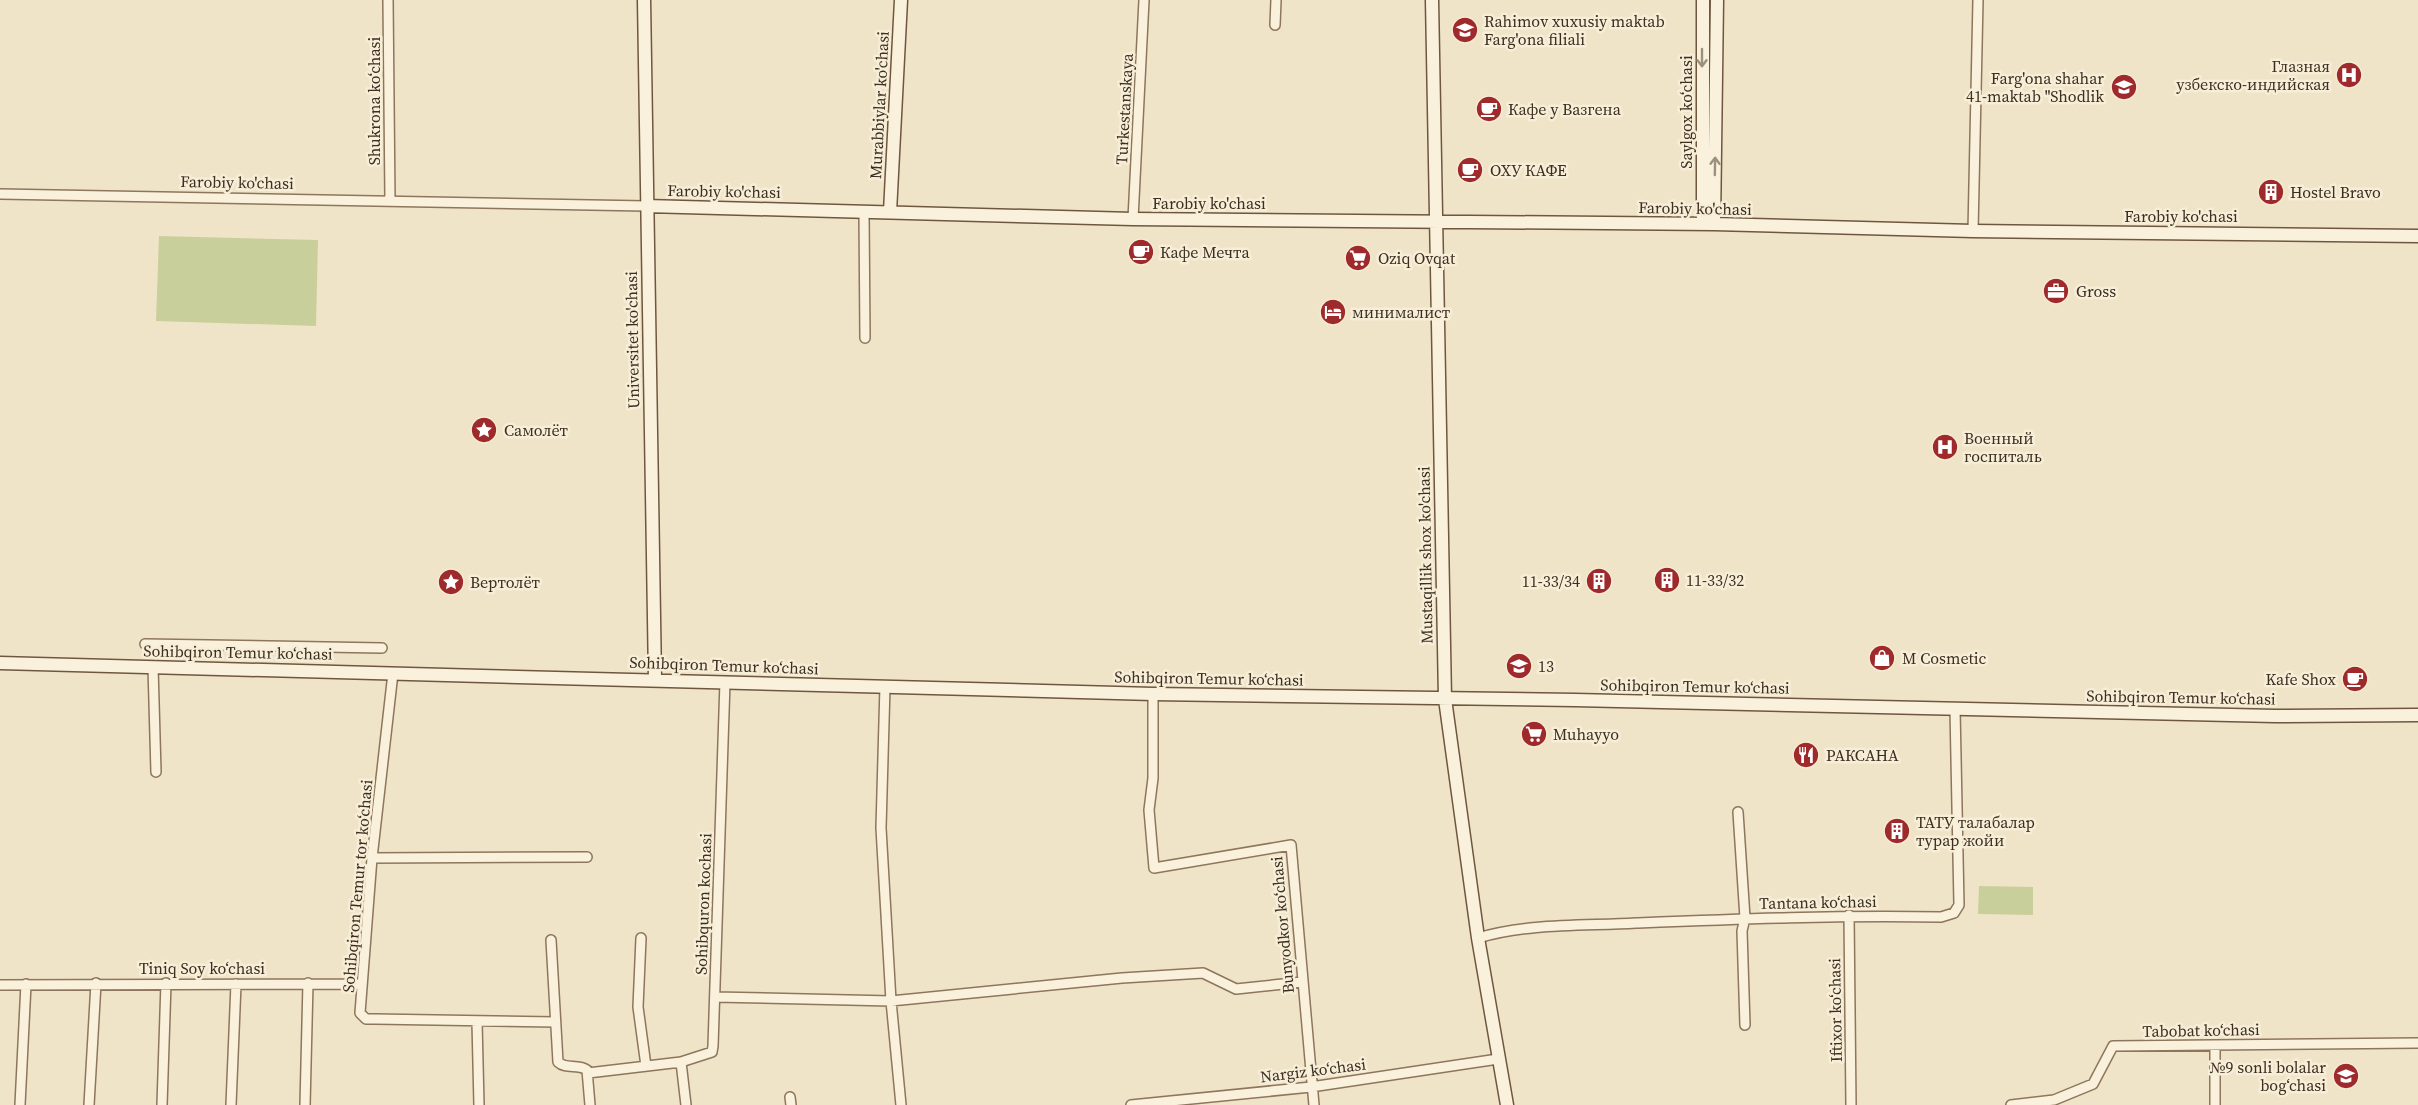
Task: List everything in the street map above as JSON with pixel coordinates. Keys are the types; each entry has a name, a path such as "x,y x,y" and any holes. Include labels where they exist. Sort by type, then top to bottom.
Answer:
{"main road":[{"name":"Universitet ko'chasi","path":"644,0 656,679"},
{"name":"Murabbiylar ko'chasi","path":"891,212 901,0"},
{"name":"Mustaqillik shox ko'chasi","path":"1432,0 1445,699 1478,938 1507,1105"},
{"name":"Saylgox koʻchasi","path":"1703,0 1708,224"},
{"name":"Saylgox koʻchasi","path":"1708,224 1717,0"},
{"name":"Farobiy ko'chasi","path":"646,206 1133,219 1708,224 1973,231 2418,236"},
{"name":"Sohibqiron Temur koʻchasi","path":"0,663 1153,694 2275,716 2418,715"}],"street":[{"name":"Shukrona koʻchasi","path":"388,0 390,201"},
{"name":"Turkestanskaya","path":"1133,219 1144,0"},
{"path":"1275,25 1276,0"},
{"path":"1973,231 1978,0"},
{"name":"Farobiy ko'chasi","path":"0,194 646,206"},
{"path":"864,212 865,338"},
{"path":"145,644 382,648"},
{"path":"153,667 156,772"},
{"name":"Sohibqiron Temur tor koʻchasi","path":"393,672 372,858 360,1014 366,1019 555,1022"},
{"name":"Sohibquron kochasi","path":"681,1062 712,1052 725,682"},
{"path":"885,686 881,828 891,1001 901,1105"},
{"name":"Bunyodkor koʻchasi","path":"1153,694 1153,778 1149,810 1154,868 1291,845 1314,1105"},
{"name":"Tantana koʻchasi","path":"1478,938 1502,930 1745,918 1849,915 1941,917 1954,913 1959,905 1955,709"},
{"path":"1738,812 1745,918 1742,931 1745,1025"},
{"path":"372,858 587,856"},
{"name":"Iftixor koʻchasi","path":"1849,915 1851,1105"},
{"path":"641,938 638,1007 646,1066"},
{"path":"551,940 558,1062 562,1066 585,1068 588,1073 590,1105"},
{"path":"715,997 891,1001 1122,978 1203,973 1236,989 1302,982"},
{"path":"89,1105 96,983"},
{"path":"162,1105 166,983"},
{"path":"305,1105 308,983"},
{"path":"20,1105 26,984"},
{"path":"231,1105 236,984"},
{"name":"Tiniq Soy koʻchasi","path":"0,985 362,984"},
{"path":"477,1022 479,1105"},
{"name":"Tabobat koʻchasi","path":"2011,1105 2054,1102 2093,1084 2113,1046 2418,1043"},
{"path":"2215,1045 2215,1105"},
{"name":"Nargiz koʻchasi","path":"1131,1105 1311,1087 1498,1059"},
{"path":"588,1073 681,1062 686,1105"}],"green space":[{"path":"159,236 318,240 316,326 156,321"},
{"path":"1979,886 2033,887 2033,915 1978,914"}],"place":[{"name":"Rahimov xuxusiy maktab Farg'ona filiali","path":"1465,30"},
{"name":"Глазная узбекско-индийская","path":"2349,75"},
{"name":"Farg'ona shahar 41-maktab \"Shodlik","path":"2124,87"},
{"name":"Кафе у Вазгена","path":"1489,109"},
{"name":"ОХУ КАФЕ","path":"1470,170"},
{"name":"Hostel Bravo","path":"2271,192"},
{"name":"Кафе Мечта","path":"1141,252"},
{"name":"Oziq Ovqat","path":"1358,258"},
{"name":"Gross","path":"2056,291"},
{"name":"минималист","path":"1333,312"},
{"name":"Самолёт","path":"484,430"},
{"name":"Военный госпиталь","path":"1945,447"},
{"name":"11-33/32","path":"1667,580"},
{"name":"11-33/34","path":"1599,581"},
{"name":"Вертолёт","path":"451,582"},
{"name":"M Cosmetic","path":"1882,658"},
{"name":"13","path":"1519,666"},
{"name":"Kafe Shox","path":"2355,679"},
{"name":"Muhayyo","path":"1534,734"},
{"name":"РАКСАНА","path":"1806,755"},
{"name":"ТАТУ талабалар турар жойи","path":"1897,831"},
{"name":"№9 sonli bolalar bog‘chasi","path":"2346,1076"}]}
